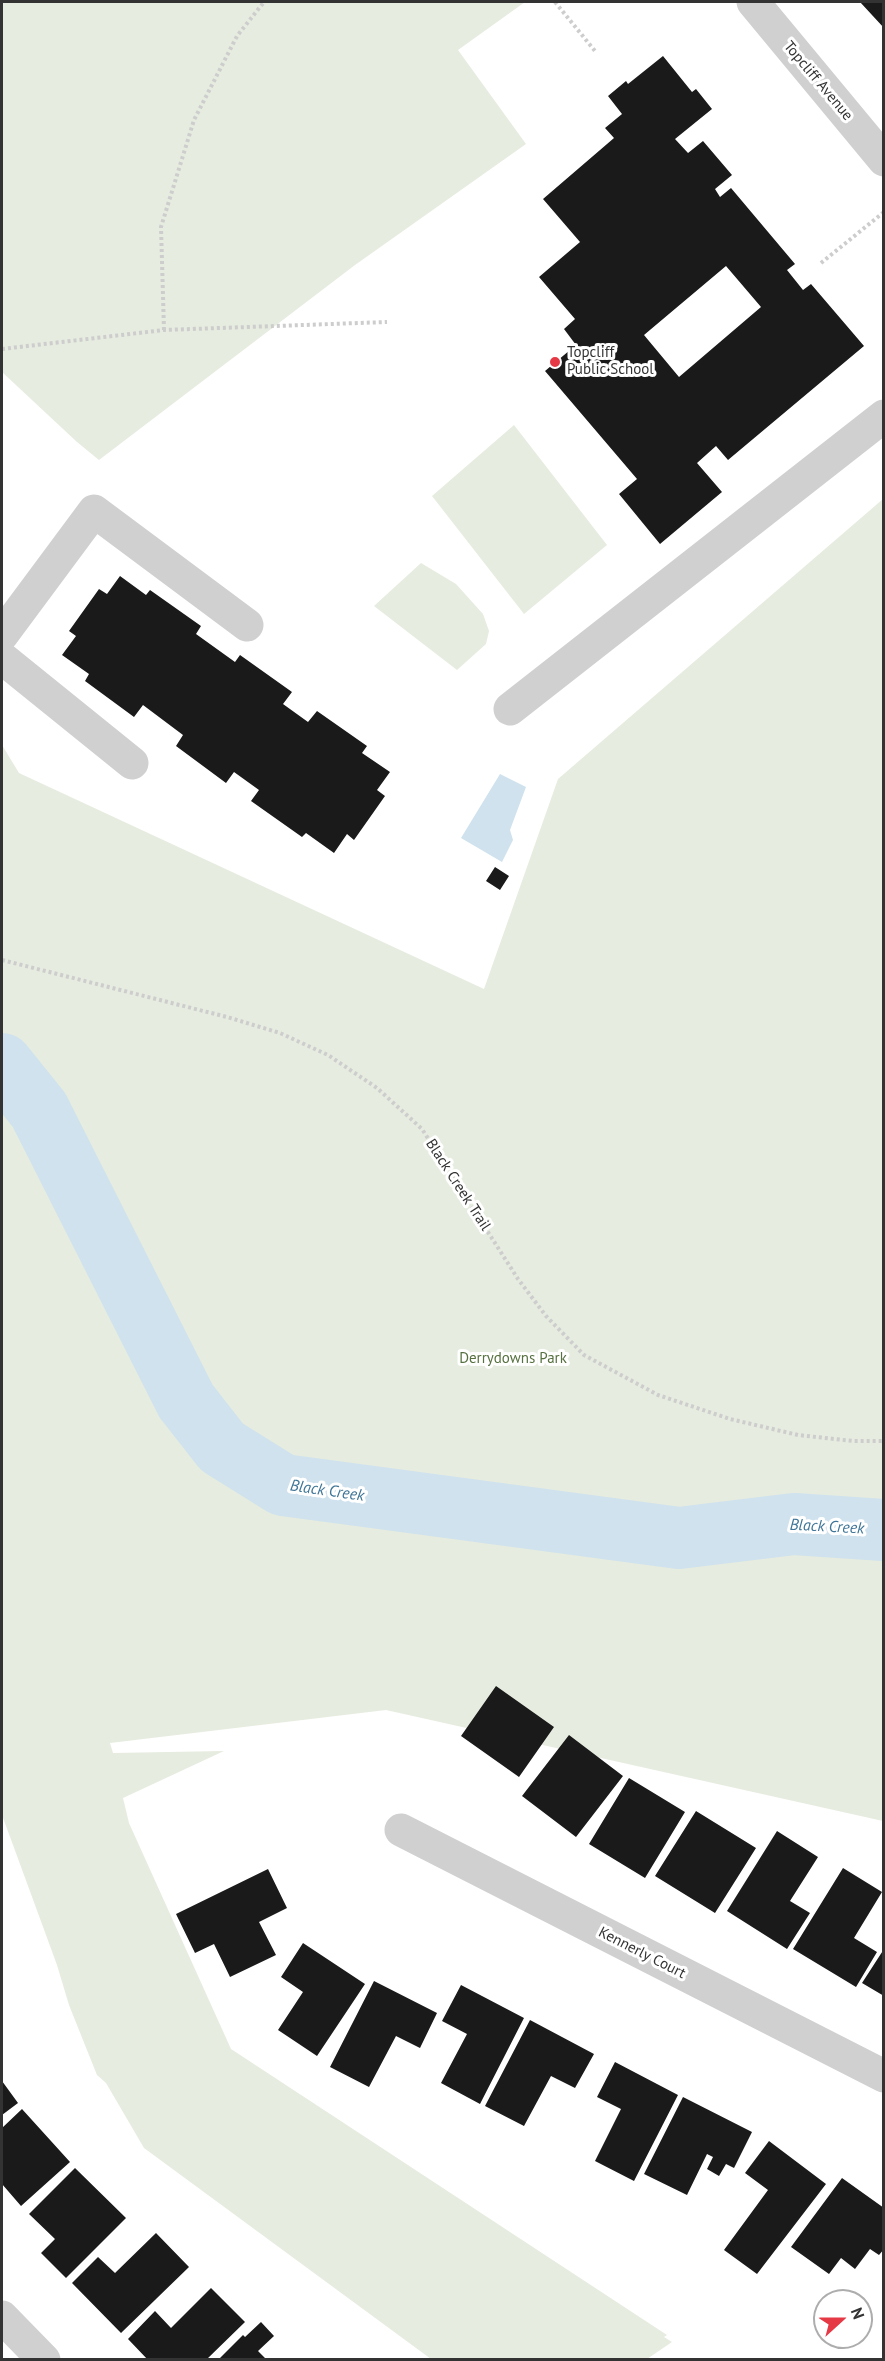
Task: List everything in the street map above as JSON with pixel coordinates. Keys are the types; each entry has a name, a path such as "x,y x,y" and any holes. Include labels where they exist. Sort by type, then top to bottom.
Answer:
{"street":[{"name":"Topcliff Avenue","path":"753,2 884,160"},
{"path":"510,709 884,416"},
{"path":"2,635 94,511 247,625"},
{"path":"2,658 132,763"},
{"name":"Kennerly Court","path":"400,1830 884,2076"},
{"path":"2,2317 44,2360"}],"path":[{"path":"164,330 161,226 194,120 237,36 264,2"},
{"path":"555,2 595,51"},
{"path":"821,263 884,212"},
{"path":"2,349 164,330 387,322"},
{"name":"Black Creek Trail","path":"2,960 227,1017 280,1033 328,1055 377,1088 422,1129 518,1279 546,1316 584,1354 658,1395 730,1419 798,1436 852,1441 884,1441"}],"green space":[{"path":"2,2 525,2 458,50 526,144 355,265 99,460 2,372"},
{"path":"514,425 607,545 524,614 432,496"},
{"name":"Derrydowns Park","path":"883,499 883,1821 386,1710 110,1743 113,1753 224,1751 123,1798 129,1823 231,2049 667,2335 664,2337 672,2342 647,2359 431,2359 144,2148 106,2083 97,2075 69,2005 57,1965 2,1815 2,745 19,773 484,989 558,779"},
{"path":"421,563 456,584 483,614 489,631 486,644 457,670 374,606"}],"water":[{"path":"500,774 526,787 510,830 513,840 502,862 461,838"}],"building":[{"path":"860,2 884,2 884,28"},
{"path":"663,56 692,92 696,89 712,109 675,139 688,153 703,141 732,175 715,189 720,197 731,188 795,264 787,270 803,290 811,284 864,346 728,460 716,446 697,463 722,492 660,544 619,494 637,479 545,371 576,345 564,329 575,319 539,277 580,242 543,199 614,138 605,128 622,114 608,96 626,81 628,84","holes":["726,266 761,307 679,377 644,335"]},
{"path":"120,576 146,595 150,590 201,626 196,634 235,662 240,655 292,692 283,704 308,722 317,711 367,746 362,753 390,772 377,790 385,796 354,840 347,834 334,853 306,833 302,837 251,801 259,790 234,772 226,783 176,746 183,735 143,705 134,717 85,681 89,674 62,655 76,636 69,631 99,589 107,594"},
{"path":"495,867 509,876 500,890 486,881"},
{"path":"496,1686 554,1727 519,1777 461,1736"},
{"path":"569,1735 623,1776 576,1837 522,1796"},
{"path":"629,1778 685,1812 645,1878 589,1844"},
{"path":"696,1811 756,1848 715,1913 655,1876"},
{"path":"777,1831 818,1857 790,1901 810,1913 787,1949 727,1911"},
{"path":"843,1868 882,1892 854,1938 877,1952 856,1987 793,1949"},
{"path":"268,1869 287,1908 259,1922 276,1955 230,1977 214,1944 195,1953 176,1914"},
{"path":"303,1943 365,1984 317,2056 278,2030 303,1992 281,1977"},
{"path":"884,1949 884,1996 862,1983"},
{"path":"374,1981 437,2013 420,2048 396,2036 369,2087 330,2067"},
{"path":"461,1985 524,2018 480,2104 441,2083 467,2034 442,2021"},
{"path":"530,2020 594,2054 575,2088 551,2076 524,2126 485,2106"},
{"path":"615,2062 678,2095 634,2181 595,2161 621,2109 597,2097"},
{"path":"2,2081 18,2103 2,2115"},
{"path":"683,2097 752,2132 734,2168 726,2164 719,2176 707,2169 713,2157 707,2154 687,2195 644,2174"},
{"path":"22,2109 70,2162 21,2206 2,2184 2,2128"},
{"path":"769,2141 826,2184 757,2274 724,2250 768,2190 745,2173"},
{"path":"75,2168 126,2218 66,2278 41,2253 55,2239 29,2214"},
{"path":"842,2178 884,2208 884,2249 879,2255 870,2249 855,2269 841,2258 829,2274 791,2247"},
{"path":"156,2233 189,2267 121,2333 72,2283 98,2257 115,2273"},
{"path":"211,2288 245,2322 206,2360 148,2360 128,2339 155,2311 171,2328"},
{"path":"261,2322 274,2336 258,2351 267,2360 218,2360 243,2335 245,2337"}],"waterway":[{"name":"Black Creek","path":"2,1064 39,1110 186,1401 222,1447 283,1485 679,1538 794,1524 884,1530"}],"place":[{"name":"Topcliff Public School","path":"555,362"}]}
